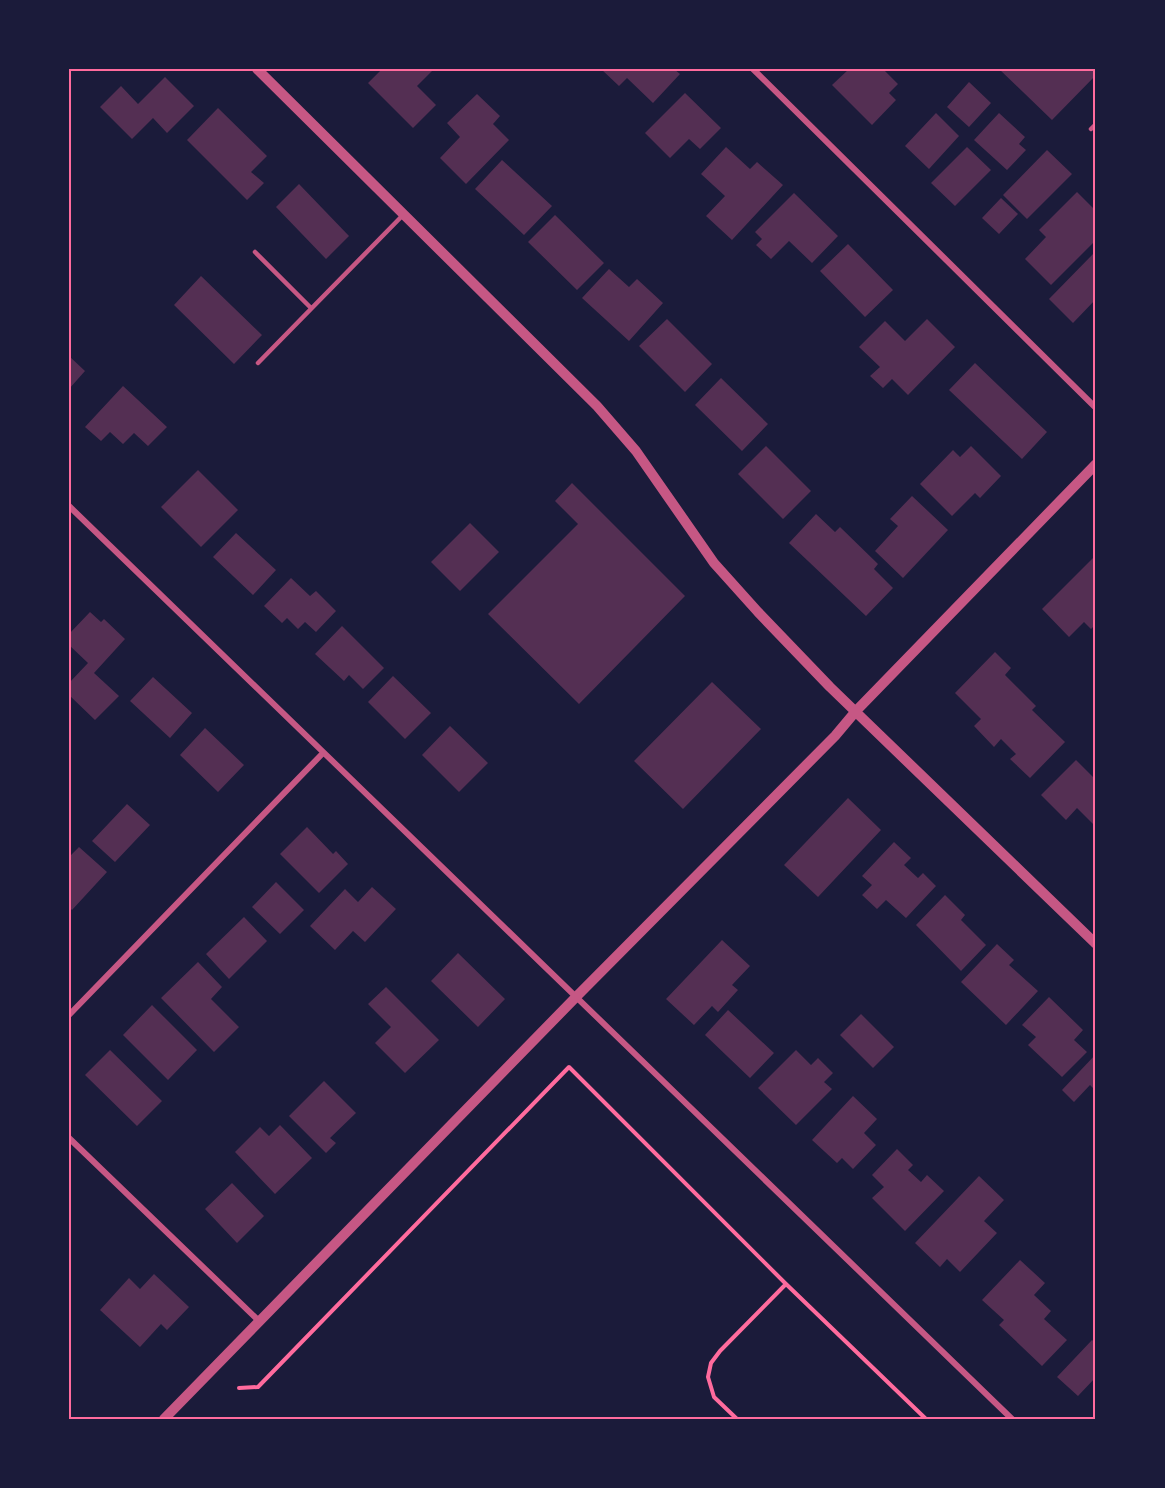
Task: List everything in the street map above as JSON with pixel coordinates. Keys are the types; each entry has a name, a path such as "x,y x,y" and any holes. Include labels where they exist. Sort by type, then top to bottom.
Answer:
{"street":[{"path":"257,69 597,406 636,451 714,563 830,687 1096,944"},
{"path":"753,69 1096,408"},
{"path":"164,1419 576,997 835,736 856,711 1096,464"},
{"path":"69,506 1012,1419"},
{"path":"69,1015 323,753"},
{"path":"69,1138 259,1321"}],"lane":[{"path":"1092,129 1096,124"},
{"path":"258,363 404,214"},
{"path":"255,252 311,308"}],"path":[{"path":"239,1388 258,1386 569,1066 786,1284 926,1419"},
{"path":"737,1419 714,1397 708,1377 711,1363 786,1284"}],"building":[{"path":"382,69 434,69 417,86 436,105 413,128 368,83"},
{"path":"601,69 674,69 680,74 653,103 627,78 619,86"},
{"path":"849,69 883,69 898,84 889,93 896,100 872,125 832,85"},
{"path":"999,69 1096,69 1096,75 1052,120"},
{"path":"165,77 194,106 167,133 153,118 132,139 100,107 121,86 138,104"},
{"path":"969,82 991,103 969,127 947,107"},
{"path":"685,93 721,128 700,149 689,139 670,158 645,133"},
{"path":"477,94 500,116 493,124 509,140 466,184 440,158 460,137 447,123"},
{"path":"218,108 267,156 251,172 264,183 247,200 187,140"},
{"path":"936,113 959,136 929,169 905,146"},
{"path":"999,113 1025,137 1019,144 1026,150 1007,170 974,140"},
{"path":"726,147 750,169 757,162 783,185 732,240 706,216 725,196 701,174"},
{"path":"967,147 991,170 955,206 931,183"},
{"path":"1047,150 1072,174 1027,219 1003,195"},
{"path":"502,160 552,206 524,235 475,189"},
{"path":"299,184 349,236 326,259 276,207"},
{"path":"1077,192 1096,211 1096,240 1051,285 1025,259 1046,237 1039,230"},
{"path":"794,193 838,236 812,263 789,241 771,259 756,245 762,239 755,232"},
{"path":"1001,198 1018,214 999,234 982,218"},
{"path":"555,215 604,263 577,290 528,242"},
{"path":"848,244 893,290 865,317 820,271"},
{"path":"1093,254 1096,257 1096,299 1073,323 1049,299"},
{"path":"609,269 629,287 637,279 663,303 629,341 582,298"},
{"path":"201,276 262,335 234,364 174,305"},
{"path":"667,319 712,364 685,392 639,346"},
{"path":"927,319 955,347 908,395 892,379 883,388 870,376 880,367 859,347 885,321 905,341"},
{"path":"69,356 85,371 69,389"},
{"path":"975,363 1047,432 1022,459 949,390"},
{"path":"721,378 768,424 742,451 695,405"},
{"path":"123,386 167,427 148,446 134,433 123,444 110,432 101,441 85,427"},
{"path":"766,446 811,491 783,519 738,474"},
{"path":"971,446 1001,476 980,498 975,493 952,516 920,484 953,450 960,457"},
{"path":"198,470 238,510 201,547 161,507"},
{"path":"572,483 685,596 579,704 488,614 578,524 555,501"},
{"path":"912,496 948,530 903,578 875,551 898,526 890,519"},
{"path":"816,514 835,532 840,527 878,564 874,569 893,588 866,616 789,543"},
{"path":"470,523 499,552 460,591 431,562"},
{"path":"236,533 276,570 253,595 213,557"},
{"path":"1096,555 1096,624 1091,629 1084,622 1069,637 1042,609"},
{"path":"291,578 310,596 316,591 336,611 316,632 305,622 298,629 287,618 282,623 264,606"},
{"path":"90,612 101,622 104,619 125,639 94,673 119,696 95,720 69,695 69,683 88,663 69,645 69,634"},
{"path":"342,626 384,668 363,689 349,675 344,681 315,654"},
{"path":"995,652 1011,668 1005,675 1036,706 1032,710 1065,742 1030,778 1010,759 1016,754 1001,739 994,747 974,726 981,719 955,693"},
{"path":"393,676 431,713 405,739 368,702"},
{"path":"153,677 192,713 170,738 130,701"},
{"path":"712,682 761,729 683,809 634,761"},
{"path":"450,726 488,763 459,792 422,755"},
{"path":"205,728 244,765 218,792 180,755"},
{"path":"1076,760 1096,780 1096,827 1077,808 1066,820 1041,795"},
{"path":"848,798 881,830 818,897 784,865"},
{"path":"127,804 150,825 115,862 92,841"},
{"path":"307,827 333,854 336,851 348,864 319,893 280,854"},
{"path":"894,842 911,858 904,865 918,878 923,873 936,886 906,918 886,900 877,909 862,895 872,885 862,876"},
{"path":"79,847 107,872 72,910 69,907 69,857"},
{"path":"276,882 304,910 280,934 252,907"},
{"path":"372,887 396,909 365,942 353,931 335,950 310,926 345,889 358,902"},
{"path":"945,895 965,915 961,920 986,945 961,971 916,925"},
{"path":"244,917 267,941 229,979 206,954"},
{"path":"722,940 750,966 732,985 738,990 718,1012 712,1006 694,1025 666,999"},
{"path":"997,944 1014,960 1009,965 1038,991 1006,1025 961,982"},
{"path":"458,953 505,999 478,1027 431,981"},
{"path":"198,962 222,987 211,999 239,1027 214,1052 161,998"},
{"path":"386,987 439,1040 405,1073 375,1043 391,1027 368,1004"},
{"path":"1049,997 1083,1030 1074,1040 1087,1052 1062,1077 1028,1045 1036,1037 1022,1025"},
{"path":"152,1005 197,1050 168,1080 123,1035"},
{"path":"728,1010 774,1053 750,1078 705,1035"},
{"path":"861,1014 894,1047 873,1068 840,1035"},
{"path":"110,1050 162,1101 137,1126 85,1075"},
{"path":"796,1050 811,1065 818,1058 833,1073 824,1082 832,1089 796,1125 758,1088"},
{"path":"1096,1054 1096,1091 1090,1085 1074,1102 1062,1090"},
{"path":"324,1081 356,1113 330,1138 336,1143 326,1153 289,1116"},
{"path":"853,1096 877,1119 864,1133 876,1145 853,1169 842,1158 837,1163 812,1140"},
{"path":"280,1125 312,1158 275,1194 235,1152 260,1127 269,1136"},
{"path":"897,1149 913,1165 908,1170 921,1182 927,1175 944,1191 905,1231 872,1198 884,1187 872,1175"},
{"path":"979,1176 1004,1200 984,1221 997,1233 960,1272 947,1259 940,1267 915,1243"},
{"path":"232,1183 264,1216 237,1243 205,1209"},
{"path":"1020,1260 1045,1283 1034,1295 1051,1311 1044,1319 1067,1340 1042,1366 999,1325 1004,1320 982,1300"},
{"path":"154,1274 189,1307 167,1330 161,1324 140,1347 100,1310 129,1278 140,1289"},
{"path":"1092,1340 1096,1343 1096,1377 1078,1396 1057,1377"}]}
